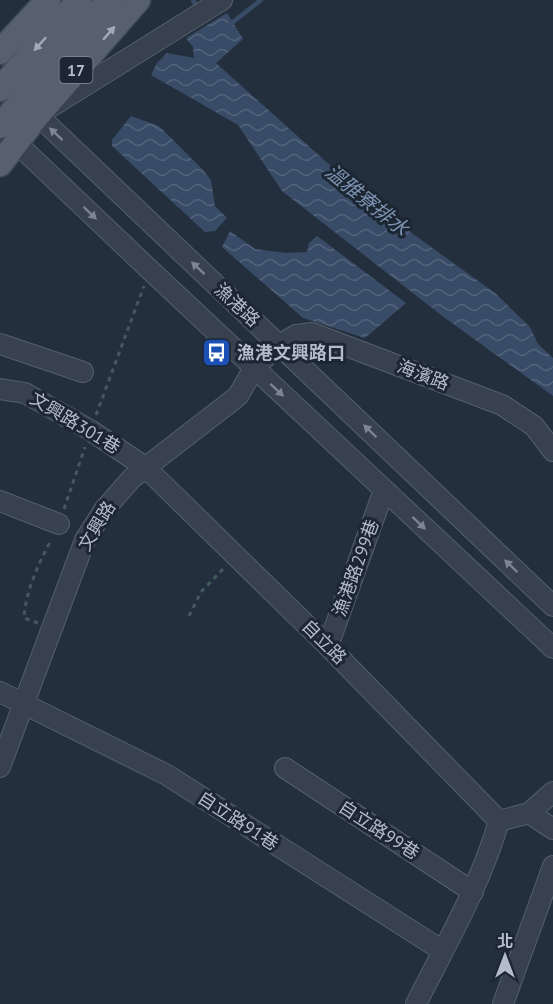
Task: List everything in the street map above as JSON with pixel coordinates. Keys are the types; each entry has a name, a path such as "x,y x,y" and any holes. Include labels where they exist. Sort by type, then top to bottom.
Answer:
{"main road":[{"path":"0,52 48,0"},
{"name":"17","path":"0,164 13,93 78,0"},
{"name":"17","path":"13,93 109,0"},
{"name":"17","path":"13,93 138,0"}],"street":[{"path":"13,93 168,34 222,0"},
{"name":"漁港路","path":"13,93 553,606"},
{"name":"漁港路","path":"6,132 553,648"},
{"name":"海濱路","path":"279,345 296,335 312,333 462,389 502,405 534,426 553,451"},
{"path":"0,344 83,372"},
{"name":"文興路","path":"0,767 85,540 117,493 146,467 238,396 254,368 279,345"},
{"name":"文興路301巷","path":"0,389 25,393 90,430 146,467"},
{"name":"自立路","path":"146,467 328,646 499,821"},
{"name":"漁港路299巷","path":"328,646 384,490"},
{"path":"0,501 59,524"},
{"name":"自立路91巷","path":"0,692 167,775 442,951"},
{"name":"自立路99巷","path":"285,768 473,892"},
{"path":"416,1004 473,892 490,852 499,821 530,813 553,792"},
{"path":"530,813 553,829"},
{"path":"503,1004 553,870"}],"path":[{"path":"52,629 24,618 25,603 35,572 59,524 90,430 150,270"},
{"path":"189,616 201,592 236,556"}],"water":[{"name":"溫雅寮排水","path":"227,13 243,39 216,63 381,211 495,293 530,327 538,344 553,358 553,396 441,315 282,191 238,125 151,75 157,63 167,53 194,58 193,47 186,38"},
{"path":"131,116 159,126 211,180 215,206 227,218 215,231 205,232 112,146 112,140"},
{"path":"230,231 255,249 286,253 307,252 309,243 317,236 406,303 365,338 303,318 222,247"}],"waterway":[{"path":"193,0 199,10"},
{"path":"228,26 261,0"}],"place":[{"name":"漁港文興路口","path":"216,353"}]}
